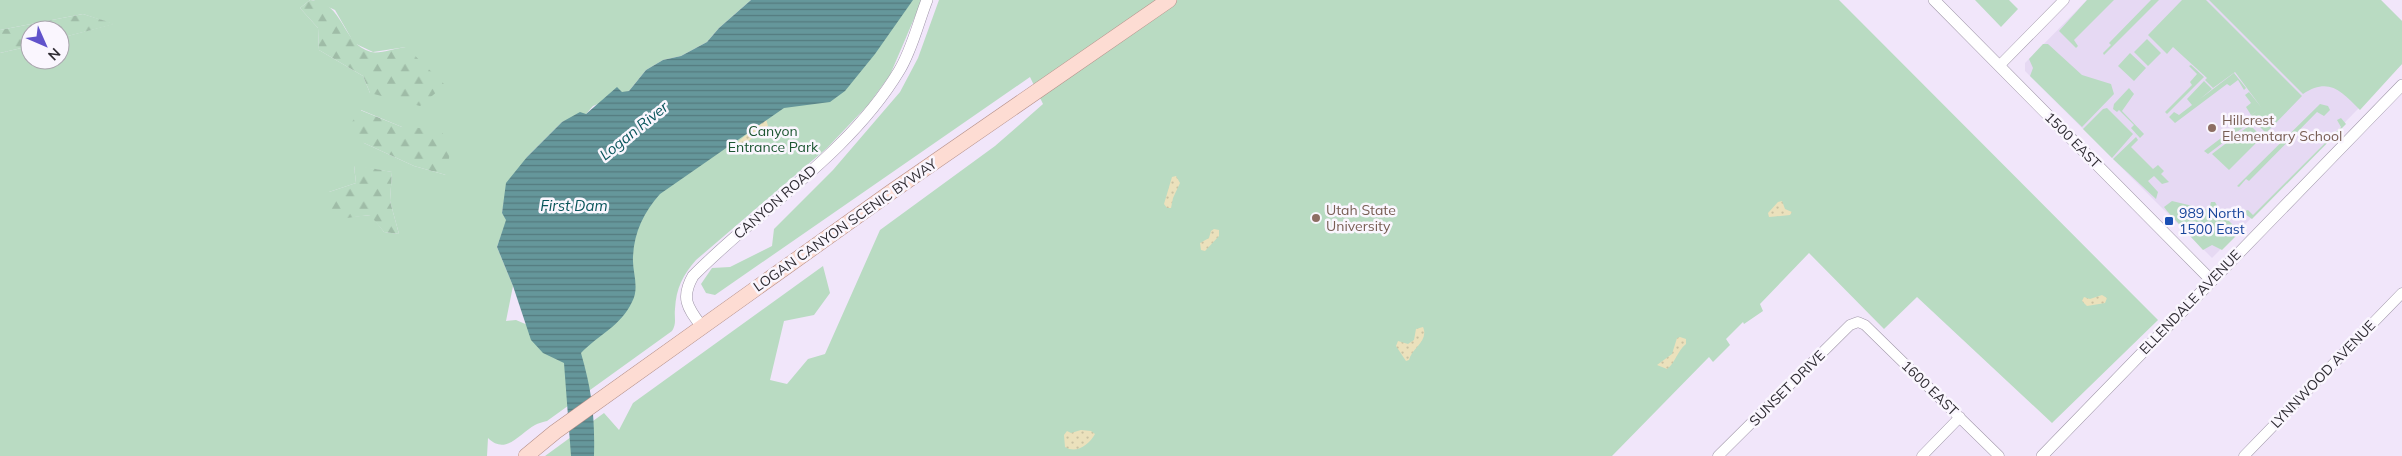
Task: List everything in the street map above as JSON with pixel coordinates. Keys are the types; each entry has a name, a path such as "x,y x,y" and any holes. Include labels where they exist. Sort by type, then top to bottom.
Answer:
{"main road":[{"name":"LOGAN CANYON SCENIC BYWAY","path":"526,456 555,432 891,192 1169,0"}],"street":[{"name":"CANYON ROAD","path":"702,327 687,304 685,294 693,276 835,148 879,102 901,69 927,0"},
{"name":"1500 EAST","path":"1934,0 2211,280"},
{"path":"2000,66 2064,0"},
{"name":"ELLENDALE AVENUE","path":"2042,456 2211,280 2400,91"},
{"name":"LYNNWOOD AVENUE","path":"2244,456 2402,293"},
{"name":"1600 EAST","path":"1858,322 1866,325 1999,456"},
{"name":"SUNSET DRIVE","path":"1718,456 1850,325 1858,322"},
{"path":"1922,456 1960,417"}],"shaded area":[{"name":"Hillcrest Elementary School","path":"2087,0 2381,0 2402,21 2402,64 2212,258 2025,71 2025,63"}],"green space":[{"name":"Canyon Entrance Park","path":"0,0 310,0 300,8 318,28 319,50 363,76 370,93 406,47 373,52 354,43 335,10 313,0 751,0 719,28 707,42 681,56 663,60 646,70 629,91 593,106 586,114 562,122 527,157 504,201 502,213 507,219 497,247 513,286 506,321 516,320 530,326 636,207 904,0 922,0 890,75 868,105 827,148 691,266 679,288 676,301 675,323 672,331 547,421 535,425 513,441 501,445 488,438 487,456 0,456 0,53 20,48 20,70 70,70 70,35 113,24 83,14 52,20 20,20 20,26 0,30","holes":["361,110 402,127 446,175 414,166 364,143","354,166 392,172 390,201 399,234 384,232 371,215 339,218 329,192 356,183"]},
{"path":"310,0 321,2 330,8 361,48 371,52 383,52 406,47 445,85 420,106 370,93 363,76 319,50 318,28 300,8"},
{"name":"Utah State University","path":"939,0 1839,0 2158,320 2052,423 1917,297 1884,329 1809,253 1760,304 1763,311 1744,324 1743,322 1726,339 1730,345 1713,362 1709,357 1612,456 545,456 604,413 619,430 633,403 823,266 830,293 814,315 784,321 770,380 787,384 808,359 825,354 880,230 995,146 1043,104 1030,77 715,295 706,293 701,284 712,268 730,267 772,246 774,229 833,170 900,92 918,58"},
{"path":"1975,0 2009,0 2018,9 2001,27"},
{"path":"2087,0 2114,0 2074,40 2078,46 2076,48 2059,31"},
{"path":"2151,0 2159,0 2104,55 2103,53 2111,45 2109,43"},
{"path":"2182,0 2206,0 2302,96 2266,133 2253,120 2208,154 2204,151 2258,110 2251,115 2246,107 2251,103 2245,95 2249,92 2261,107 2235,72 2213,88 2205,80 2207,78 2173,47 2167,54 2148,35"},
{"path":"2209,0 2381,0 2402,21 2402,64 2360,110 2347,97 2334,88 2320,87 2303,94"},
{"path":"83,14 115,24 70,35 70,20 52,20"},
{"path":"20,26 20,48 0,53 0,30"},
{"path":"2147,39 2161,53 2148,66 2134,52"},
{"path":"2043,44 2048,44 2082,75 2111,84 2114,94 2082,127 2030,76 2033,68 2029,59"},
{"path":"2130,53 2146,68 2134,81 2118,66"},
{"path":"2191,65 2204,77 2167,114 2165,112 2192,85 2190,82 2197,74 2189,66"},
{"path":"2234,73 2246,88 2244,90 2238,80 2230,86 2227,84 2175,123 2169,117 2174,112 2179,115 2192,105 2187,99 2204,81 2212,89 2200,99"},
{"path":"2129,88 2134,94 2122,111 2144,134 2140,138 2131,128 2134,125 2119,110 2117,112 2113,109 2114,104"},
{"path":"2320,104 2328,106 2330,110 2324,116 2317,112 2249,181 2246,179 2239,187 2237,186"},
{"path":"2107,108 2133,134 2112,158 2083,129 2103,109"},
{"path":"360,110 402,127 437,129 452,141 446,175 414,166 364,143 352,122"},
{"path":"2341,118 2346,124 2252,219 2245,214 2245,211 2248,210 2253,215 2341,127 2337,120"},
{"path":"2250,125 2262,137 2229,170 2212,154"},
{"path":"2136,137 2138,140 2131,147 2153,169 2158,165 2164,171 2161,174 2169,182 2162,184 2154,176 2148,181 2158,192 2156,199 2113,159"},
{"path":"354,165 392,172 390,201 399,234 384,232 370,215 339,219 324,208 329,192 356,183"},
{"path":"2172,201 2209,210 2211,202 2215,202 2221,213 2240,232 2222,250 2212,245 2203,250 2164,207"}],"sand":[{"path":"766,119 768,126 743,145 735,144"},
{"path":"1176,176 1180,183 1173,198 1171,208 1167,208 1164,204 1172,177"},
{"path":"1782,201 1785,209 1792,212 1790,215 1769,217 1768,213 1778,202"},
{"path":"1214,229 1219,230 1219,236 1205,251 1201,250 1200,243 1209,238 1211,231"},
{"path":"2102,295 2107,298 2105,303 2087,306 2082,301 2084,297 2090,299"},
{"path":"1423,327 1424,336 1422,340 1409,360 1406,361 1396,346 1398,341 1408,344 1414,340 1416,329"},
{"path":"1677,338 1686,339 1686,344 1680,350 1675,360 1667,369 1657,365 1672,354"},
{"path":"1081,430 1091,431 1095,434 1089,442 1078,449 1065,447 1064,435 1067,431 1071,433"}],"water":[{"name":"First Dam","path":"751,0 913,0 875,54 845,91 830,102 784,108 660,194 654,201 641,223 635,239 633,263 635,291 632,302 616,324 581,353 592,404 594,456 571,456 564,363 543,353 531,340 513,286 497,247 506,220 502,213 506,183 527,157 562,122 580,112 586,114 617,87 622,92 629,91 646,70 663,60 681,56 707,42 719,28"}],"place":[{"name":"Hillcrest Elementary School","path":"2212,128"},
{"name":"Utah State University","path":"1316,218"},
{"name":"989 North 1500 East","path":"2169,221"}],"water label":[{"name":"Logan River","path":"634,131"}]}
